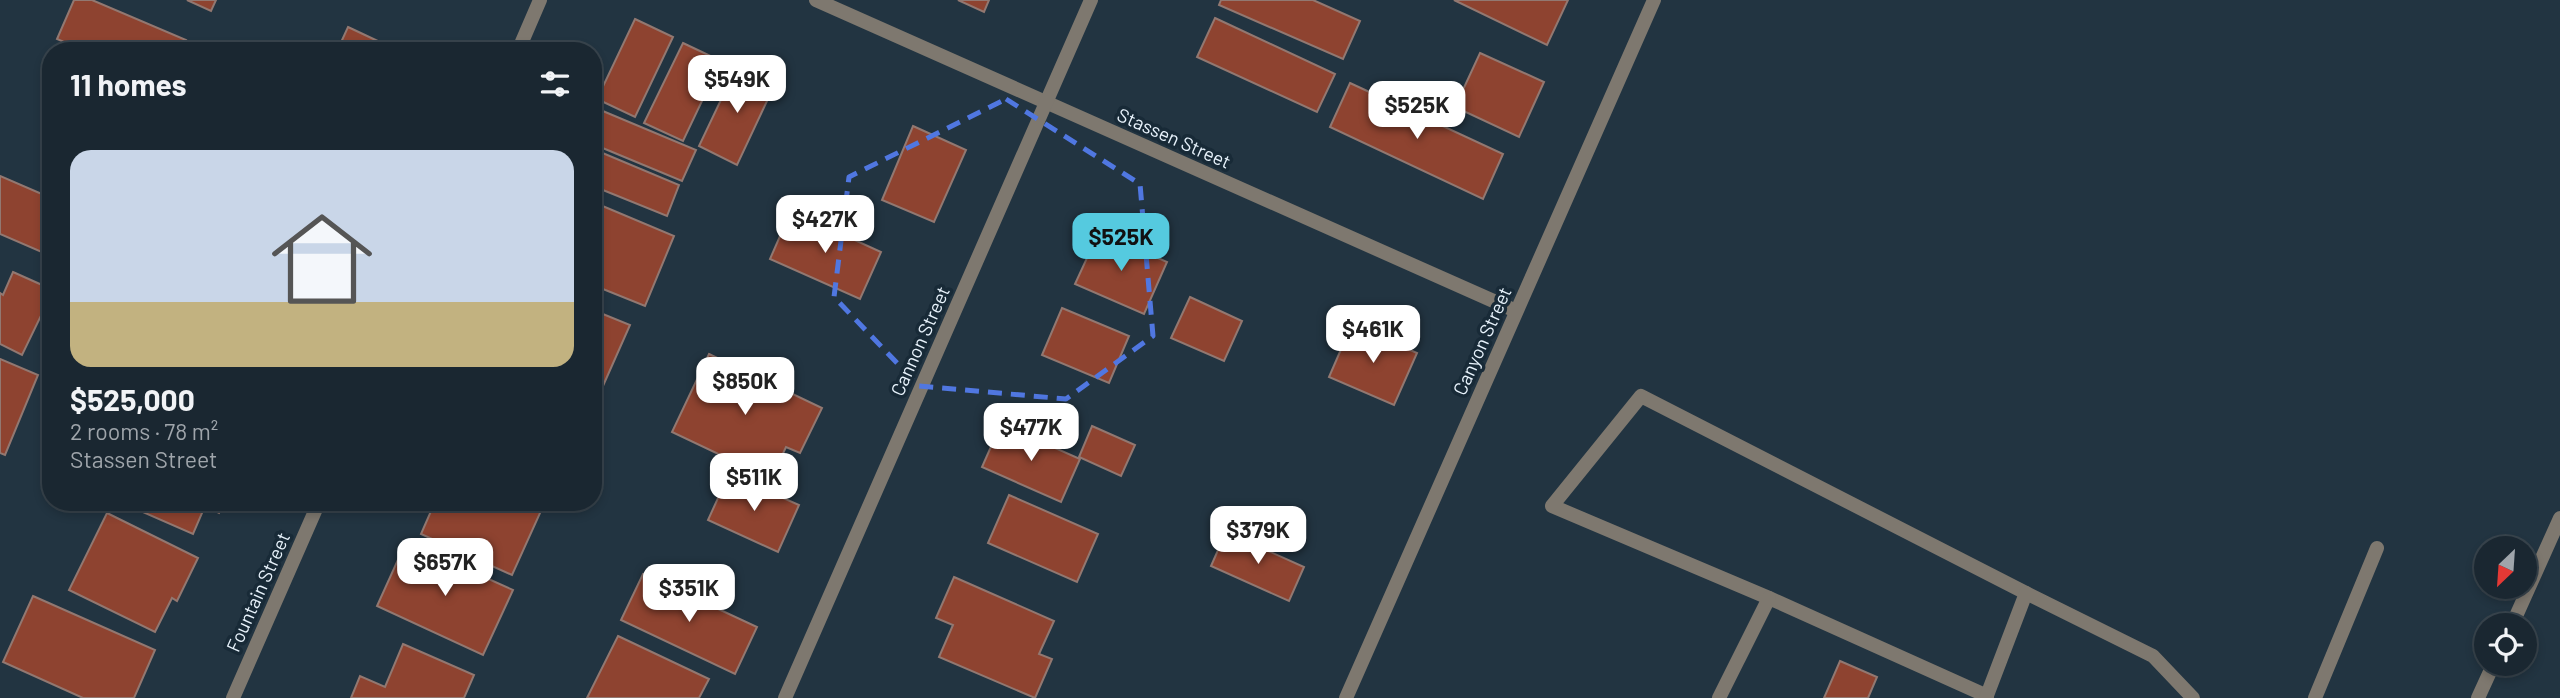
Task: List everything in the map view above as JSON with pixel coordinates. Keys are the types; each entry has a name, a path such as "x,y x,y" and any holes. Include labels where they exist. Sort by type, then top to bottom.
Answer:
{"street":[{"path":"522,42 540,0"},
{"name":"Stassen Street","path":"816,0 1516,311"},
{"name":"Cannon Street","path":"785,698 1091,0"},
{"name":"Canyon Street","path":"1346,698 1654,0"},
{"path":"2026,593 1987,697 1769,598 1552,506 1641,396 2153,656 2193,698"},
{"name":"Fountain Street","path":"233,698 315,511"},
{"path":"2517,613 2560,518"},
{"path":"2315,698 2377,548"},
{"path":"1719,698 1769,598"},
{"path":"2479,698 2488,676"}],"highlighted area":[{"path":"1006,99 1140,184 1153,336 1066,399 919,386 834,297 849,177"}],"building":[{"path":"74,0 92,0 186,40 64,42 57,39"},
{"path":"187,0 216,0 211,11"},
{"path":"958,0 989,0 984,12"},
{"path":"1221,0 1313,0 1360,21 1343,59 1219,5"},
{"path":"1454,0 1568,0 1547,45"},
{"path":"1215,18 1335,74 1317,112 1197,57"},
{"path":"635,19 673,37 635,117 602,101 602,88"},
{"path":"348,27 380,42 341,42"},
{"path":"683,43 721,61 683,141 644,123"},
{"path":"1480,53 1544,82 1519,137 1455,107"},
{"path":"737,66 775,84 737,165 699,146"},
{"path":"1350,83 1503,154 1483,199 1330,127"},
{"path":"602,111 696,150 682,181 602,148"},
{"path":"913,126 966,150 934,222 882,200"},
{"path":"602,153 679,185 667,216 602,190"},
{"path":"0,176 42,194 42,252 0,234"},
{"path":"602,206 674,236 645,306 602,289"},
{"path":"791,211 881,252 860,299 770,259"},
{"path":"1099,232 1167,262 1144,314 1075,284"},
{"path":"13,272 42,285 42,314 22,355 0,344 0,293 3,295"},
{"path":"1190,297 1242,321 1224,361 1171,338"},
{"path":"1062,308 1129,336 1109,383 1042,355"},
{"path":"602,314 630,325 602,388"},
{"path":"1352,324 1417,353 1394,405 1329,377"},
{"path":"709,354 822,408 800,453 786,447 771,479 672,432"},
{"path":"0,359 38,375 5,455 0,453"},
{"path":"1001,424 1080,459 1061,502 982,467"},
{"path":"1092,426 1135,445 1121,476 1079,457"},
{"path":"729,474 799,505 778,552 708,520"},
{"path":"1009,495 1098,534 1077,582 988,543"},
{"path":"141,511 203,511 193,534"},
{"path":"431,511 541,511 512,575 421,534"},
{"path":"107,513 198,558 177,601 172,598 155,632 69,590"},
{"path":"1226,532 1304,567 1289,601 1211,566"},
{"path":"406,542 513,590 483,655 377,606"},
{"path":"643,574 757,627 735,674 621,620"},
{"path":"954,577 1054,621 1039,654 1052,659 1035,698 939,657 953,625 936,618"},
{"path":"33,596 155,650 134,698 83,698 3,662"},
{"path":"618,636 709,679 699,698 587,698"},
{"path":"403,644 474,675 464,698 351,698 360,676 385,687"},
{"path":"1840,661 1877,677 1868,698 1824,698"}]}
